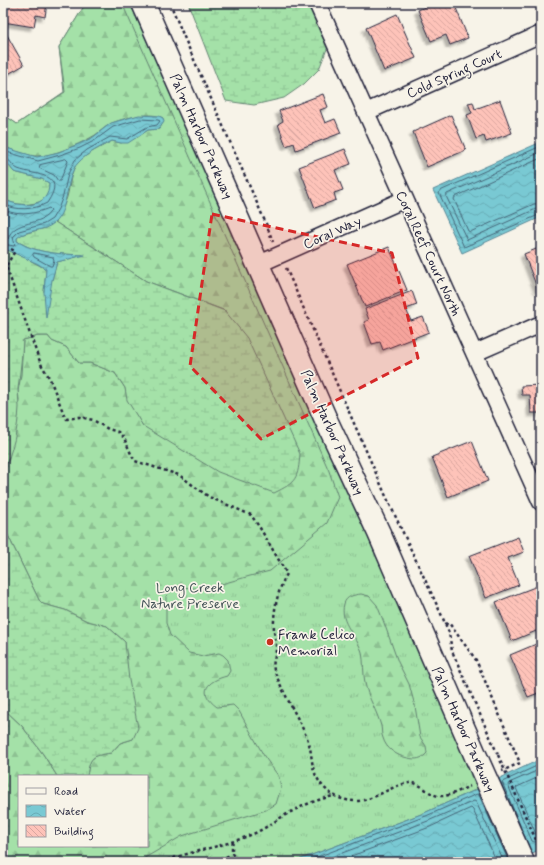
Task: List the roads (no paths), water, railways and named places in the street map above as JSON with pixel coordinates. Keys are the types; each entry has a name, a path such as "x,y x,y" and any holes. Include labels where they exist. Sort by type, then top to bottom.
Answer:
{"street":[{"name":"Palm Harbor Parkway","path":"143,3 328,422 379,533 487,757 522,862"},
{"name":"Coral Reef Court North","path":"317,3 541,502"},
{"name":"Cold Spring Court","path":"366,112 541,34"},
{"name":"Coral Way","path":"259,264 405,199"},
{"path":"475,354 541,324"}],"water":[{"path":"139,115 159,116 163,118 164,122 159,129 148,130 128,143 112,141 86,156 74,169 63,210 54,223 45,228 21,235 17,238 17,241 33,249 41,251 59,254 85,255 57,262 52,280 46,318 44,292 46,269 3,248 3,199 25,205 39,202 45,198 48,192 49,183 42,179 14,172 6,162 3,162 3,147 37,157 59,152 92,138 111,123"},
{"path":"541,142 541,217 462,253 433,190"},
{"path":"541,759 541,849 528,855 496,780"},
{"path":"480,788 513,861 293,862 424,813"}],"place":[{"name":"Frank Celico Memorial","path":"270,642"}],"park label":[{"name":"Long Creek Nature Preserve","path":"190,596"}]}
